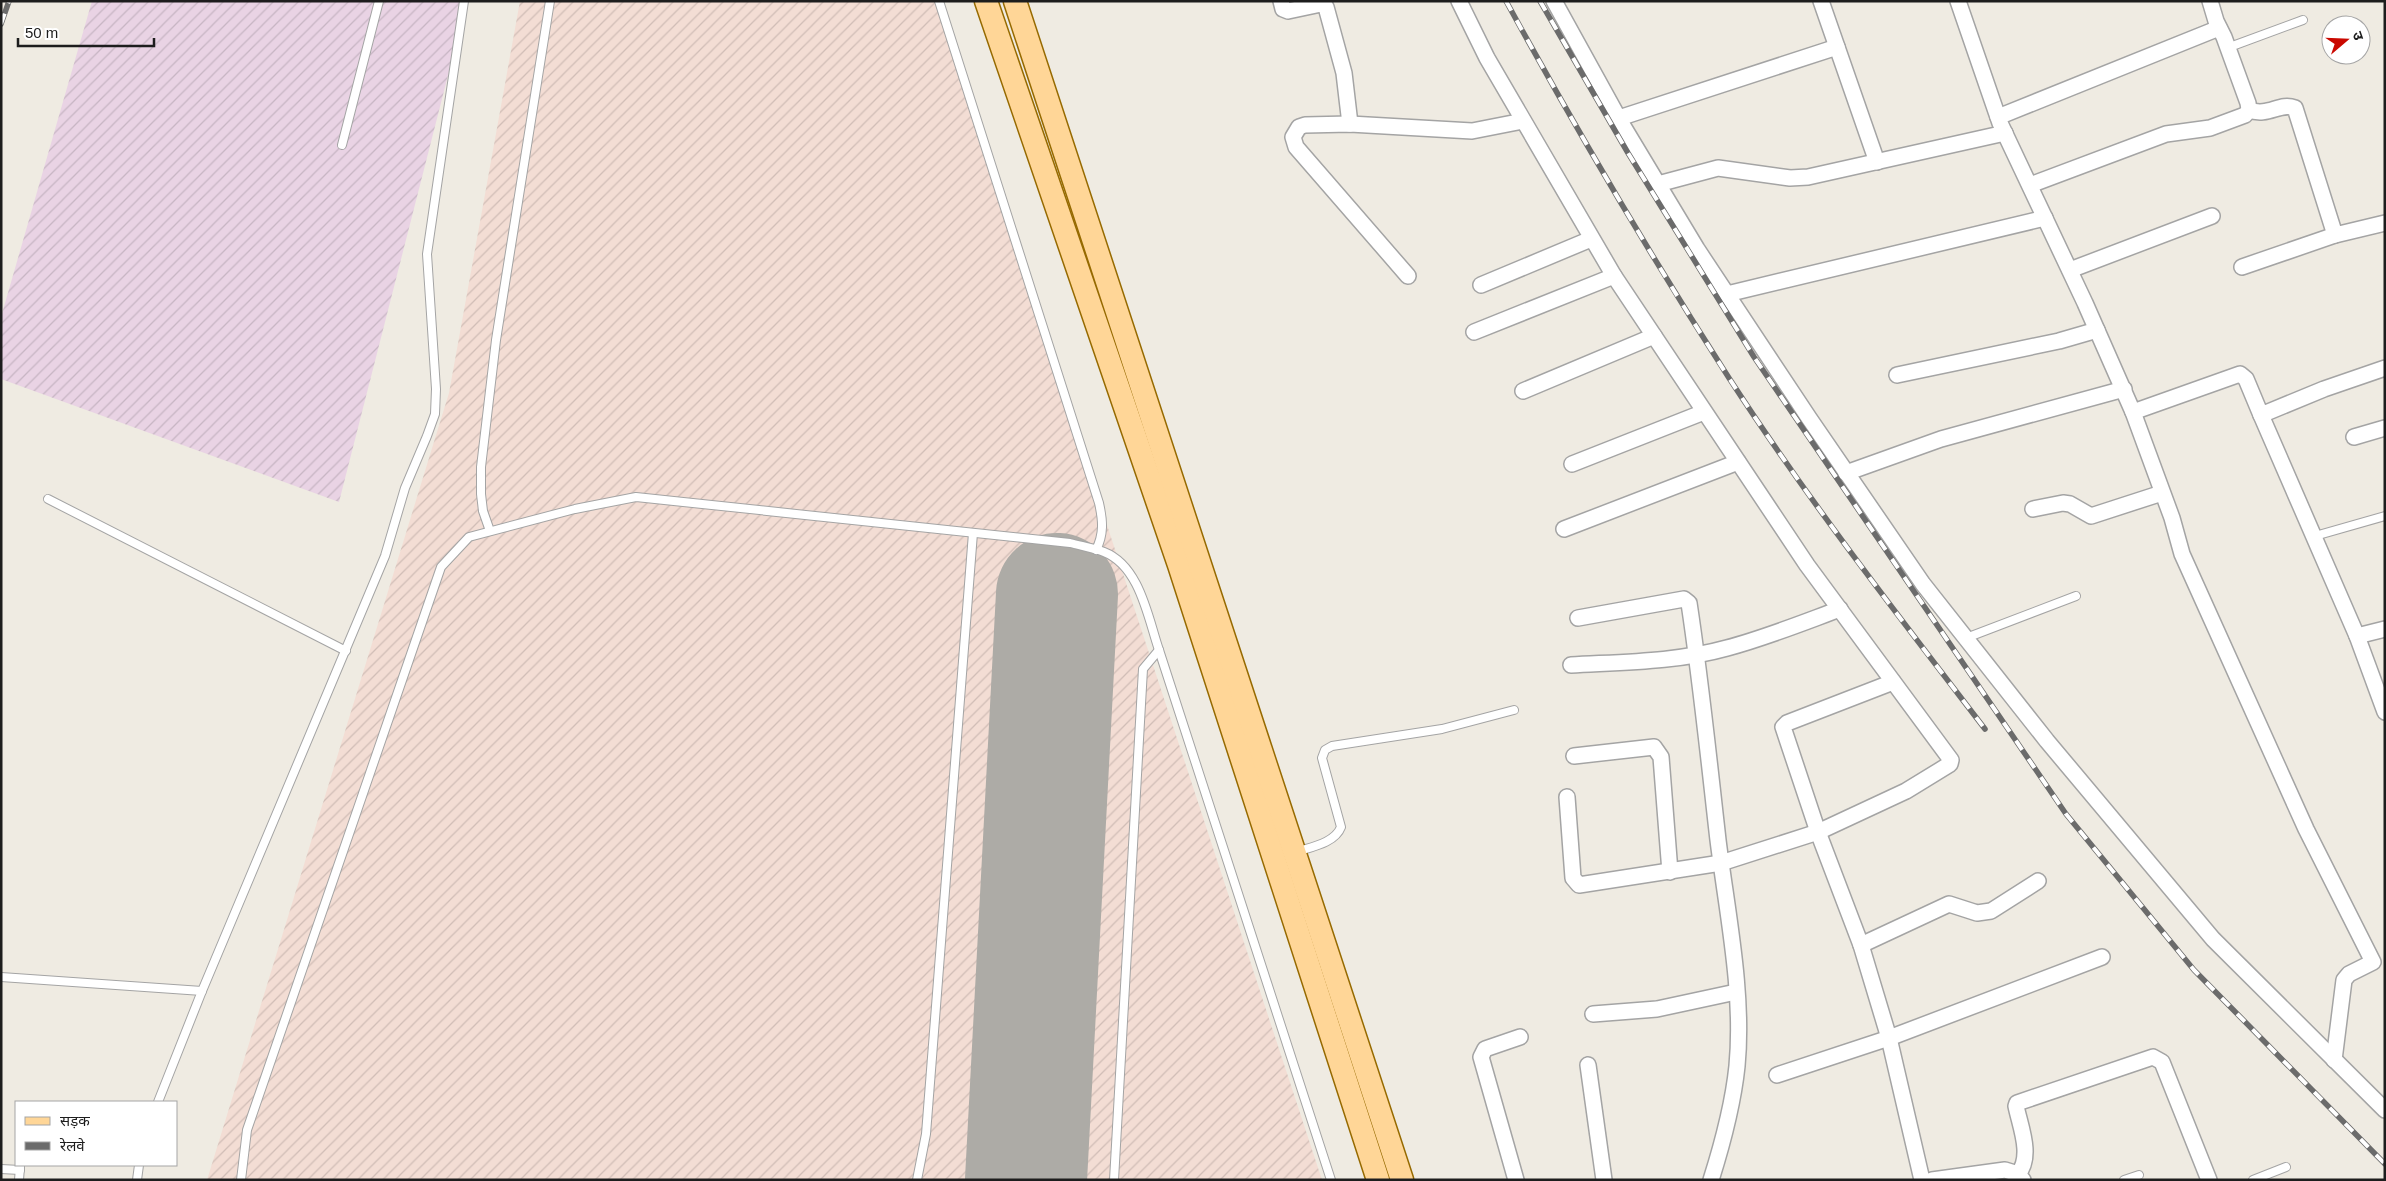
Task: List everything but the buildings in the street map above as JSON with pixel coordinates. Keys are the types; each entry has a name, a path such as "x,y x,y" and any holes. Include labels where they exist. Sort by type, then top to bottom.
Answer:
{"main road":[{"path":"986,1 1179,565 1378,1180"},
{"path":"1015,1 1402,1180"}],"street":[{"path":"1281,1 1283,9 1288,11 1321,4 1326,7 1344,73 1350,124"},
{"path":"1459,1 1523,121 1614,276 1704,412 1840,609 1950,758 1950,764 1906,791 1818,832 1721,863 1579,885 1575,883 1573,878 1567,797"},
{"path":"1554,1 1619,118 1697,249 1846,473 1924,584 2046,742 2213,939 2385,1110"},
{"path":"1821,1 1877,162"},
{"path":"1958,1 1998,117 2124,389 2182,554 2306,829 2379,960 2349,974 2344,980 2334,1060"},
{"path":"2210,1 2228,48 2248,110"},
{"path":"1998,117 2219,28"},
{"path":"1619,118 1837,47"},
{"path":"2248,110 2263,113 2286,106 2295,108 2335,235"},
{"path":"2030,185 2166,134 2210,128 2240,117 2248,110"},
{"path":"1408,276 1293,142 1295,132 1305,125 1350,124 1472,131 1523,121"},
{"path":"1658,184 1718,168 1790,178 1825,174 2005,133"},
{"path":"2070,270 2212,216"},
{"path":"1727,294 2045,218"},
{"path":"2242,267 2335,235 2385,223"},
{"path":"1481,285 1591,239"},
{"path":"1474,332 1614,276"},
{"path":"1898,375 2059,341 2097,330"},
{"path":"1523,391 1654,336"},
{"path":"2262,414 2324,389 2385,368"},
{"path":"2133,412 2240,374 2246,379 2357,636 2385,712"},
{"path":"1846,473 1941,439 2124,389"},
{"path":"1572,464 1704,412"},
{"path":"2354,437 2385,428"},
{"path":"1564,529 1738,462"},
{"path":"2033,509 2063,503 2070,504 2091,516 2162,493"},
{"path":"1578,618 1684,599 1689,603 1697,655 1736,992 1738,1030 1736,1072 1724,1140 1711,1180"},
{"path":"1571,664 1653,660 1697,655 1727,648 1840,609"},
{"path":"2357,636 2385,629"},
{"path":"1893,682 1784,724 1784,727 1818,832 1861,945 1889,1038 1922,1180"},
{"path":"1574,756 1654,747 1658,751 1661,757 1670,872"},
{"path":"1861,945 1949,904 1977,913 1991,911 2038,881"},
{"path":"1778,1075 1889,1038 2102,957"},
{"path":"1593,1014 1657,1009 1736,992"},
{"path":"1516,1180 1481,1057 1485,1049 1520,1037"},
{"path":"1932,1180 2005,1170 2021,1177 2026,1155 2017,1103 2153,1058 2162,1062 2209,1180"},
{"path":"1588,1065 1604,1180"}],"lane":[{"path":"342,145 379,1"},
{"path":"158,1101 202,991 385,556 405,488 427,436 434,414 436,389 427,254 464,1"},
{"path":"490,532 481,494 482,467 496,340 550,1"},
{"path":"939,1 1099,503 1103,521 1101,539 1096,550"},
{"path":"2228,48 2303,20"},
{"path":"241,1180 247,1130 441,567 469,537 575,508 636,496 1070,543 1106,553 1124,566 1135,580 1159,650 1331,1180"},
{"path":"48,499 346,652"},
{"path":"2315,536 2385,516"},
{"path":"917,1180 926,1134 972,533"},
{"path":"1966,638 2076,596"},
{"path":"1114,1180 1143,669 1159,650"},
{"path":"1295,853 1332,839 1341,828 1322,758 1325,750 1332,746 1442,729 1514,710"},
{"path":"1,978 202,991"},
{"path":"137,1180 139,1166"},
{"path":"1,1169 20,1167 19,1180"},
{"path":"2253,1180 2286,1167"},
{"path":"2124,1180 2139,1175"}],"shaded area":[{"path":"92,1 467,1 339,502 1,379 1,317"},
{"path":"520,1 935,1 1322,1180 207,1180 449,393"}],"runway":[{"path":"1026,1180 1057,594"}],"railway":[{"path":"1,24 9,1"},
{"path":"1506,1 1614,191 1729,378 1790,468 1886,600 1985,729"},
{"path":"1540,1 1628,153 1754,357 2066,814 2194,970 2385,1164"}]}
